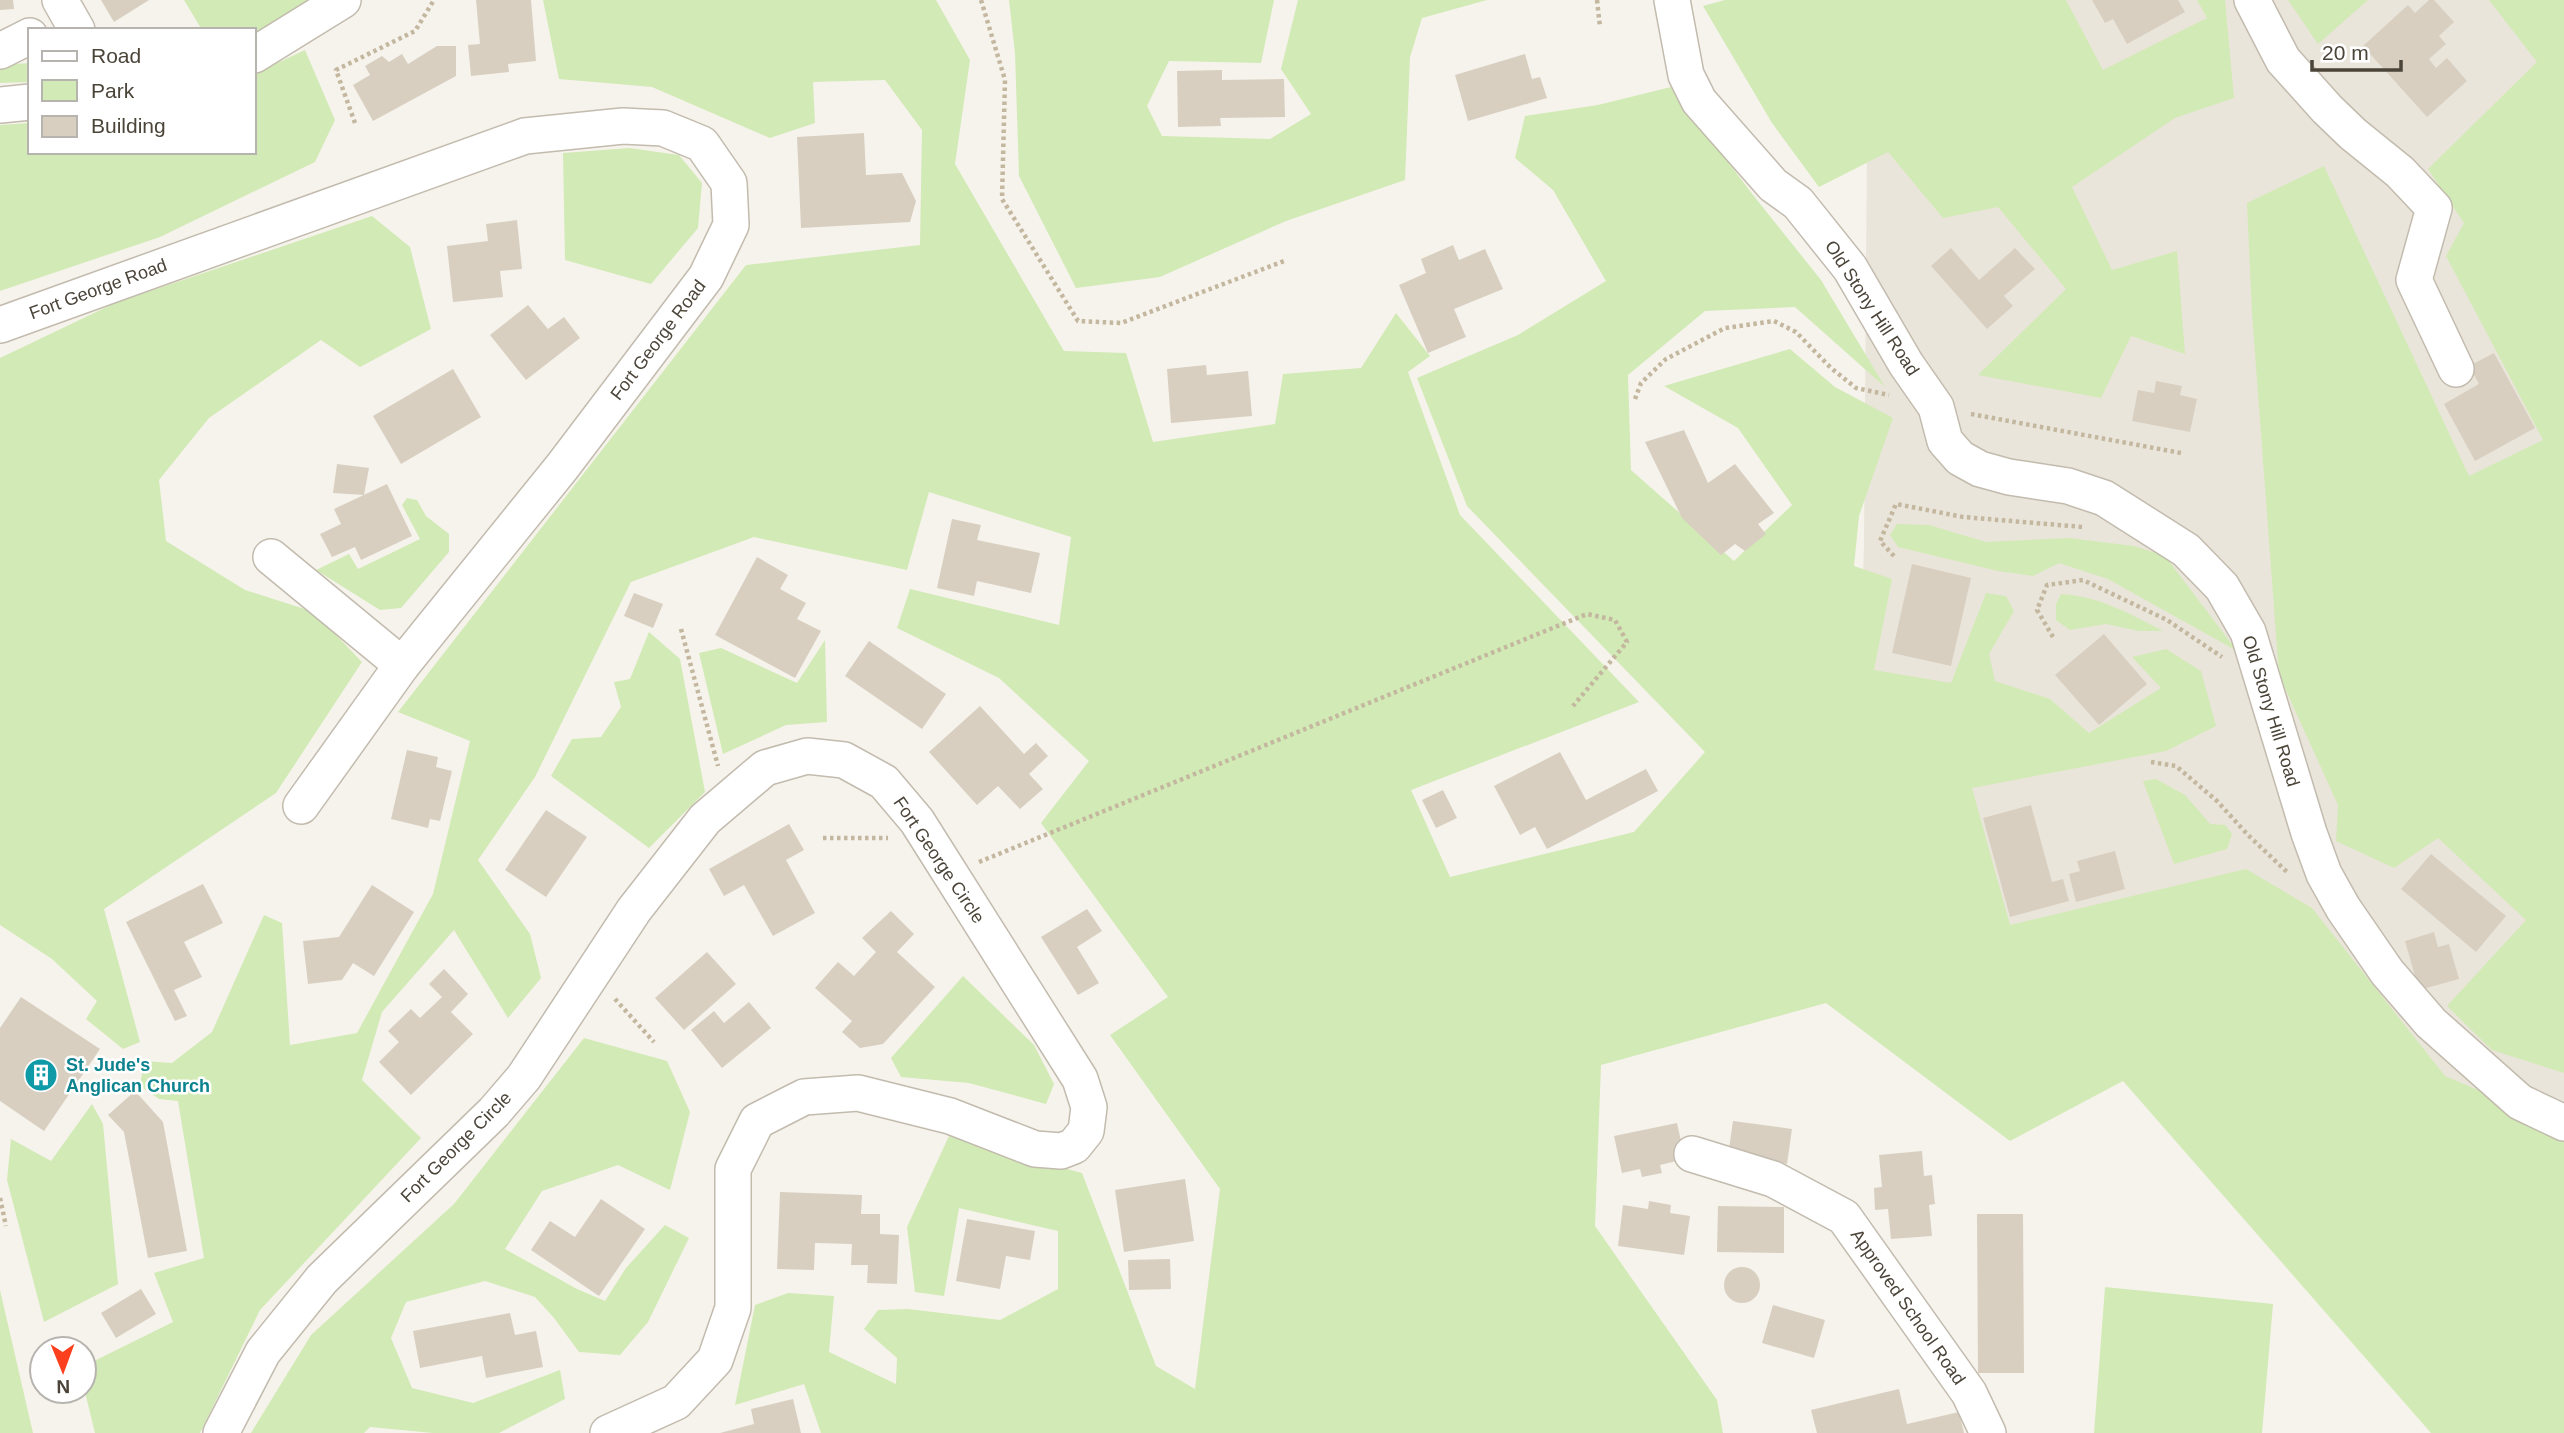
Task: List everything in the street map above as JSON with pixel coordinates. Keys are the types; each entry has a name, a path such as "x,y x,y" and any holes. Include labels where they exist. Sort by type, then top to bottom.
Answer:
{"street":[{"path":"256,54 343,0"},
{"name":"Old Stony Hill Road","path":"1672,0 1686,75 1699,101 1773,184 1798,203 1850,268 1906,364 1932,401 1945,440 1960,457 1980,469 2009,477 2068,486 2104,498 2186,550 2222,587 2248,632 2309,833 2324,874 2336,895 2386,972 2431,1023 2520,1102 2564,1123"},
{"path":"2252,0 2283,60 2327,109 2400,172 2434,208 2414,280 2456,369"},
{"path":"0,51 28,37"},
{"path":"0,105 28,102"},
{"name":"Fort George Road","path":"0,325 525,136 623,126 663,128 702,144 729,183 731,225 706,277 562,467 402,665 301,806"},
{"path":"271,556 402,665"},
{"name":"Fort George Circle","path":"222,1433 263,1352 323,1279 494,1112 524,1077 650,890 705,819 765,768 807,756 844,760 884,782 917,821 1080,1079 1088,1107 1086,1131 1074,1146 1060,1151 1035,1149 950,1116 858,1093 804,1097 757,1121 733,1169 733,1308 716,1360 676,1402 608,1433"},
{"path":"2520,1102 2564,1108"},
{"name":"Approved School Road","path":"1692,1154 1773,1179 1844,1217 1969,1393 1989,1433"}],"path":[{"path":"355,123 336,71 415,31 434,0"},
{"path":"981,0 1004,79 1002,200 1078,321 1121,323 1284,261"},
{"path":"1597,0 1600,27"},
{"path":"1635,399 1641,383 1666,359 1725,328 1774,321 1796,332 1856,388 1932,401 2181,453"},
{"path":"1894,556 1880,541 1896,503 1963,517 2088,527"},
{"path":"2053,637 2037,610 2047,585 2083,580 2167,620 2263,685"},
{"path":"950,874 1587,614 1615,620 1627,642 1573,706"},
{"path":"681,629 727,801"},
{"path":"2151,762 2176,766 2217,801 2287,872 2336,895"},
{"path":"823,838 928,838"},
{"path":"592,974 654,1042"},
{"path":"0,1198 6,1226"}],"shaded area":[{"path":"1868,0 2564,0 2564,1201 1960,921 1860,674 1864,545"}],"green space":[{"path":"184,0 312,0 256,32 256,28 201,28"},
{"path":"543,0 936,0 970,60 955,164 1064,351 1126,353 1153,442 1275,424 1283,374 1361,368 1396,313 1430,356 1408,372 1460,515 1639,702 1411,790 1450,877 1634,832 1705,752 1467,506 1417,378 1518,335 1606,281 1553,190 1515,158 1525,116 1598,105 1671,87 1821,280 1885,387 1795,307 1705,311 1628,375 1631,470 1734,561 1792,505 1738,428 1664,386 1790,349 1835,387 1893,418 1859,516 1854,566 1892,579 1874,670 1951,683 1986,593 2006,596 2014,611 1989,654 1995,681 2050,699 2089,733 2161,688 2132,657 2166,649 2201,671 2216,726 2166,751 1972,788 2010,925 2246,869 2312,908 2445,1076 2564,1127 2564,1433 2431,1433 2123,1081 2010,1141 1826,1003 1601,1065 1595,1226 1717,1400 1723,1433 821,1433 804,1384 735,1405 755,1305 788,1293 834,1296 829,1352 896,1384 897,1358 864,1329 878,1310 908,1309 1000,1320 1058,1289 1058,1231 959,1208 944,1296 915,1292 907,1227 949,1136 1082,1173 1156,1366 1195,1389 1220,1189 1110,1035 1168,997 1041,823 1089,761 999,678 897,628 910,589 1059,625 1071,537 929,492 907,570 754,537 631,582 535,777 478,860 530,934 541,978 508,1018 454,930 382,1012 362,1080 421,1138 260,1310 200,1433 95,1433 88,1405 98,1405 98,1359 173,1322 154,1273 204,1258 178,1101 159,1099 140,1086 144,1061 172,1063 212,1032 264,915 282,923 290,1045 357,1033 433,894 470,741 398,712 746,265 920,245 922,130 885,80 813,82 815,123 770,138 652,87 559,79"},
{"path":"1009,0 1274,0 1261,63 1169,61 1147,106 1162,136 1270,139 1311,114 1281,69 1298,0 1487,0 1422,18 1410,57 1405,180 1286,221 1160,277 1076,288 1019,176 1015,53"},
{"path":"1725,0 2066,0 2103,70 2207,18 2197,0 2225,0 2234,98 2175,118 2072,187 2112,270 2177,251 2185,354 2131,336 2101,398 1978,375 2066,289 1998,207 1943,218 1888,152 1819,187 1772,123 1703,6"},
{"path":"2288,0 2368,0 2318,44"},
{"path":"2489,0 2564,0 2564,1073 2492,1050 2447,1006 2526,920 2438,838 2394,868 2336,841 2338,805 2279,675 2252,313 2247,203 2324,166 2469,476 2543,440 2446,256 2464,223 2428,169 2537,62"},
{"path":"305,50 335,120 315,162 160,237 0,291 0,125 28,123 28,154 256,154 256,73"},
{"path":"28,63 28,82 0,83 0,65"},
{"path":"629,148 679,155 702,183 698,228 651,284 565,260 563,153"},
{"path":"372,216 410,247 431,329 360,367 321,340 209,418 159,480 166,541 245,590 314,612 362,662 276,793 104,909 140,1042 123,1049 86,1019 97,1001 52,959 0,925 0,358 115,303"},
{"path":"407,498 417,500 426,516 449,534 449,552 401,608 380,610 316,570 349,554 358,569 420,539 402,505"},
{"path":"1897,524 1929,525 1986,542 2069,538 2134,546 2165,556 2237,651 2108,579 2059,563 2033,576 1998,571 1898,547 1890,535"},
{"path":"2061,594 2101,602 2163,631 2139,631 2106,624 2070,630 2056,620 2056,604"},
{"path":"649,632 680,659 705,792 649,848 551,776 572,739 601,737 621,707 614,682 630,679"},
{"path":"825,640 827,722 786,725 723,754 699,653 721,648 797,683"},
{"path":"2156,779 2185,795 2210,824 2225,825 2232,834 2227,849 2174,864 2143,781"},
{"path":"963,976 1034,1045 1054,1084 1046,1104 969,1083 901,1077 891,1058"},
{"path":"584,1038 667,1061 690,1112 670,1190 618,1165 542,1191 505,1249 577,1289 605,1301 626,1268 665,1225 689,1238 648,1322 620,1355 579,1352 535,1297 485,1281 406,1302 391,1338 412,1388 473,1403 560,1370 565,1399 499,1433 433,1433 370,1427 364,1433 251,1433 311,1335 454,1204"},
{"path":"92,1104 103,1124 118,1284 44,1322 7,1180 11,1139 51,1161"},
{"path":"2105,1287 2273,1304 2262,1433 2094,1433"},
{"path":"0,1290 33,1433 0,1433"}],"building":[{"path":"0,0 13,0 14,9 0,10"},
{"path":"101,0 149,0 114,22"},
{"path":"476,0 531,0 536,61 508,64 509,72 471,76 468,45 480,44"},
{"path":"2092,0 2178,0 2185,12 2127,44 2113,19 2105,23"},
{"path":"2429,0 2434,0 2454,22 2439,36 2446,44 2429,59 2436,68 2447,58 2467,81 2427,117 2363,46 2408,5 2415,13"},
{"path":"437,46 456,46 456,76 373,121 353,85 370,75 365,66 382,56 389,62 402,54 408,64"},
{"path":"1525,54 1532,79 1540,77 1547,98 1468,121 1455,75"},
{"path":"1222,70 1222,80 1284,79 1285,117 1220,118 1221,126 1178,127 1177,71"},
{"path":"864,133 866,175 902,173 916,201 910,222 801,228 797,137"},
{"path":"517,220 522,269 500,271 503,297 453,302 447,246 488,241 486,224"},
{"path":"1453,245 1459,260 1485,249 1503,289 1454,309 1466,337 1428,353 1399,285 1426,273 1421,259"},
{"path":"1951,248 1979,280 2015,248 2035,269 2004,296 2013,306 1987,329 1931,266"},
{"path":"528,305 548,329 564,317 580,338 526,380 490,335"},
{"path":"2494,353 2535,428 2475,461 2444,404 2479,384 2469,366"},
{"path":"1206,365 1207,375 1248,371 1252,416 1171,423 1167,369"},
{"path":"453,369 481,417 401,464 373,416"},
{"path":"2156,381 2182,386 2180,395 2197,399 2190,432 2132,421 2138,390 2154,393"},
{"path":"1684,430 1708,483 1735,464 1774,513 1758,524 1766,534 1745,551 1735,544 1721,555 1682,518 1645,442"},
{"path":"337,464 369,468 364,495 333,493"},
{"path":"387,484 412,536 361,560 355,547 332,557 320,534 341,524 334,509"},
{"path":"952,519 981,525 977,540 1040,553 1031,593 977,581 974,596 937,588"},
{"path":"757,557 788,575 780,589 806,603 797,619 821,631 795,678 715,635"},
{"path":"1912,564 1971,578 1951,666 1892,653"},
{"path":"634,593 663,604 653,628 624,616"},
{"path":"2104,634 2147,684 2099,725 2055,675"},
{"path":"869,641 946,694 922,729 845,676"},
{"path":"980,706 1024,754 1036,743 1048,756 1029,774 1043,789 1020,809 998,786 977,805 929,752"},
{"path":"407,750 438,757 436,767 452,771 440,821 430,819 428,828 391,819"},
{"path":"1560,752 1586,800 1646,769 1658,791 1547,849 1535,827 1520,835 1494,786"},
{"path":"1443,790 1457,818 1436,828 1422,800"},
{"path":"2031,805 2052,882 2063,879 2069,901 2010,917 1983,818"},
{"path":"546,810 587,837 546,897 505,870"},
{"path":"789,824 804,850 786,860 815,913 773,936 744,885 724,896 709,869"},
{"path":"2115,851 2125,889 2076,902 2069,874 2080,871 2077,861"},
{"path":"2431,854 2506,916 2476,952 2401,889"},
{"path":"203,884 223,923 184,942 202,977 174,990 187,1016 175,1021 126,922"},
{"path":"372,885 414,912 374,976 353,963 342,980 308,984 303,941 339,937"},
{"path":"1087,909 1102,931 1077,947 1099,983 1078,995 1041,937"},
{"path":"891,911 914,934 897,952 935,987 883,1044 860,1048 842,1032 852,1021 815,988 838,962 854,976 876,952 862,938"},
{"path":"2434,932 2438,947 2449,944 2459,979 2419,990 2405,941"},
{"path":"707,952 736,984 684,1030 655,998"},
{"path":"444,969 468,994 451,1012 473,1034 411,1095 379,1062 399,1042 388,1031 411,1009 420,1018 442,997 429,984"},
{"name":"St. Jude's Anglican Church","path":"21,997 100,1049 44,1131 0,1101 0,1028"},
{"path":"749,1002 771,1028 722,1068 691,1030 714,1011 724,1023"},
{"path":"135,1091 163,1122 187,1251 148,1258 124,1132 108,1115"},
{"path":"1733,1121 1792,1129 1787,1164 1728,1156"},
{"path":"1677,1123 1685,1159 1660,1165 1662,1173 1642,1177 1640,1169 1622,1173 1614,1136"},
{"path":"1922,1151 1924,1176 1932,1175 1935,1204 1929,1205 1932,1236 1891,1239 1888,1209 1875,1210 1874,1188 1882,1187 1879,1155"},
{"path":"1185,1179 1194,1241 1124,1252 1115,1190"},
{"path":"780,1192 862,1195 861,1214 880,1214 880,1234 899,1235 897,1284 867,1283 868,1265 851,1265 852,1244 815,1243 814,1270 777,1269"},
{"path":"601,1199 645,1229 599,1296 531,1250 550,1221 575,1237"},
{"path":"1649,1201 1671,1205 1670,1213 1690,1216 1684,1255 1618,1246 1623,1205 1648,1209"},
{"path":"1718,1206 1784,1207 1784,1253 1717,1252"},
{"path":"1977,1214 2023,1214 2024,1373 1978,1373"},
{"path":"967,1219 1035,1231 1030,1260 1006,1256 1000,1289 956,1281"},
{"path":"1170,1259 1171,1289 1129,1290 1128,1260"},
{"path":"1742,1267 1755,1272 1760,1285 1755,1298 1742,1303 1729,1298 1724,1285 1729,1272"},
{"path":"141,1289 156,1314 116,1338 101,1313"},
{"path":"1773,1305 1825,1320 1814,1358 1762,1343"},
{"path":"510,1313 515,1335 536,1331 543,1367 486,1378 482,1356 420,1368 413,1331"},
{"path":"1899,1389 1907,1424 1959,1412 1964,1433 1817,1433 1811,1410"},
{"path":"793,1399 801,1433 720,1433 754,1424 751,1409"}],"place":[{"name":"St. Jude's Anglican Church","path":"41,1075"}]}
